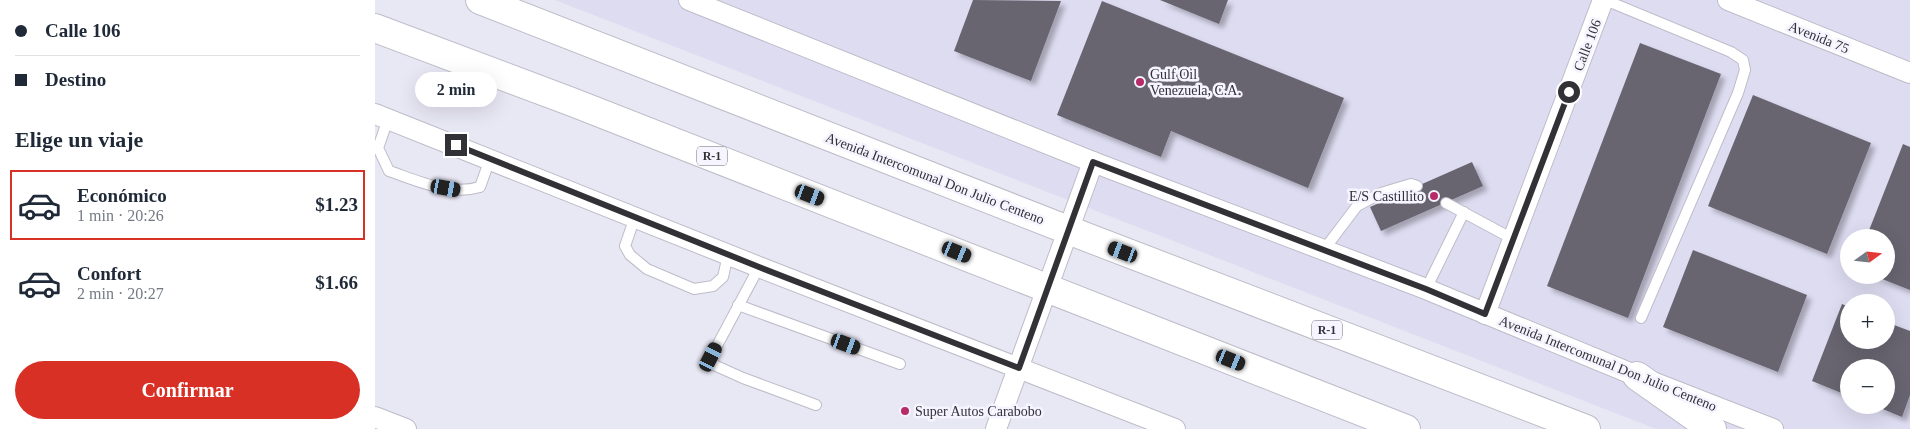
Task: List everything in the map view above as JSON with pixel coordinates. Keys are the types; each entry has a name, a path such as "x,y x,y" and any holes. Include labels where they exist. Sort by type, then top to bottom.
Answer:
{"main road":[{"name":"Avenida Intercomunal Don Julio Centeno","path":"480,0 1068,230 1586,429"},
{"name":"R-1","path":"375,28 572,102 1401,428"},
{"path":"1637,376 1713,429"}],"street":[{"name":"Avenida Intercomunal Don Julio Centeno","path":"689,0 1093,162 1426,289 1637,376 1773,429"},
{"name":"Calle 106","path":"1485,314 1604,0"},
{"name":"Avenida 75","path":"1728,0 1910,73"},
{"path":"381,116 728,255 1175,429"},
{"path":"997,429 1093,162"},
{"path":"375,417 406,429"}],"lane":[{"path":"1604,0 1731,52 1743,60 1745,70 1738,93 1641,318"},
{"path":"381,116 377,148 389,171 434,186 472,190 480,187 490,159"},
{"path":"1323,251 1357,206 1381,193 1411,184 1417,186"},
{"path":"1446,203 1513,239"},
{"path":"1426,289 1463,212"},
{"path":"635,217 625,246 629,255 647,269 694,289 713,286 723,278 728,255"},
{"path":"759,267 711,357 714,365 816,406"},
{"path":"738,305 900,364"}],"shaded area":[{"path":"555,0 1910,0 1910,429 1656,429"}],"building":[{"path":"973,0 1061,1 1031,81 954,51"},
{"path":"1160,0 1228,0 1219,24"},
{"path":"1102,1 1344,98 1308,188 1171,131 1161,157 1057,115"},
{"path":"1640,43 1721,74 1628,318 1547,286"},
{"path":"1753,95 1871,143 1827,254 1708,206"},
{"path":"1903,144 1910,147 1910,290 1895,284 1895,229 1870,229"},
{"path":"1472,162 1483,186 1381,231 1370,207"},
{"path":"1693,250 1807,295 1778,372 1663,327"},
{"path":"1840,309 1840,349 1895,349 1895,325 1910,331 1910,395 1902,417 1895,414 1895,359 1840,359 1840,392 1812,381"}],"place":[{"name":"Gulf Oil Venezuela, C.A.","path":"1140,82"},
{"name":"E/S Castillito","path":"1434,196"},
{"name":"Super Autos Carabobo","path":"905,411"}],"route":[{"path":"456,145 759,267 1019,368 1093,162 1426,289 1485,314 1569,92"}]}
